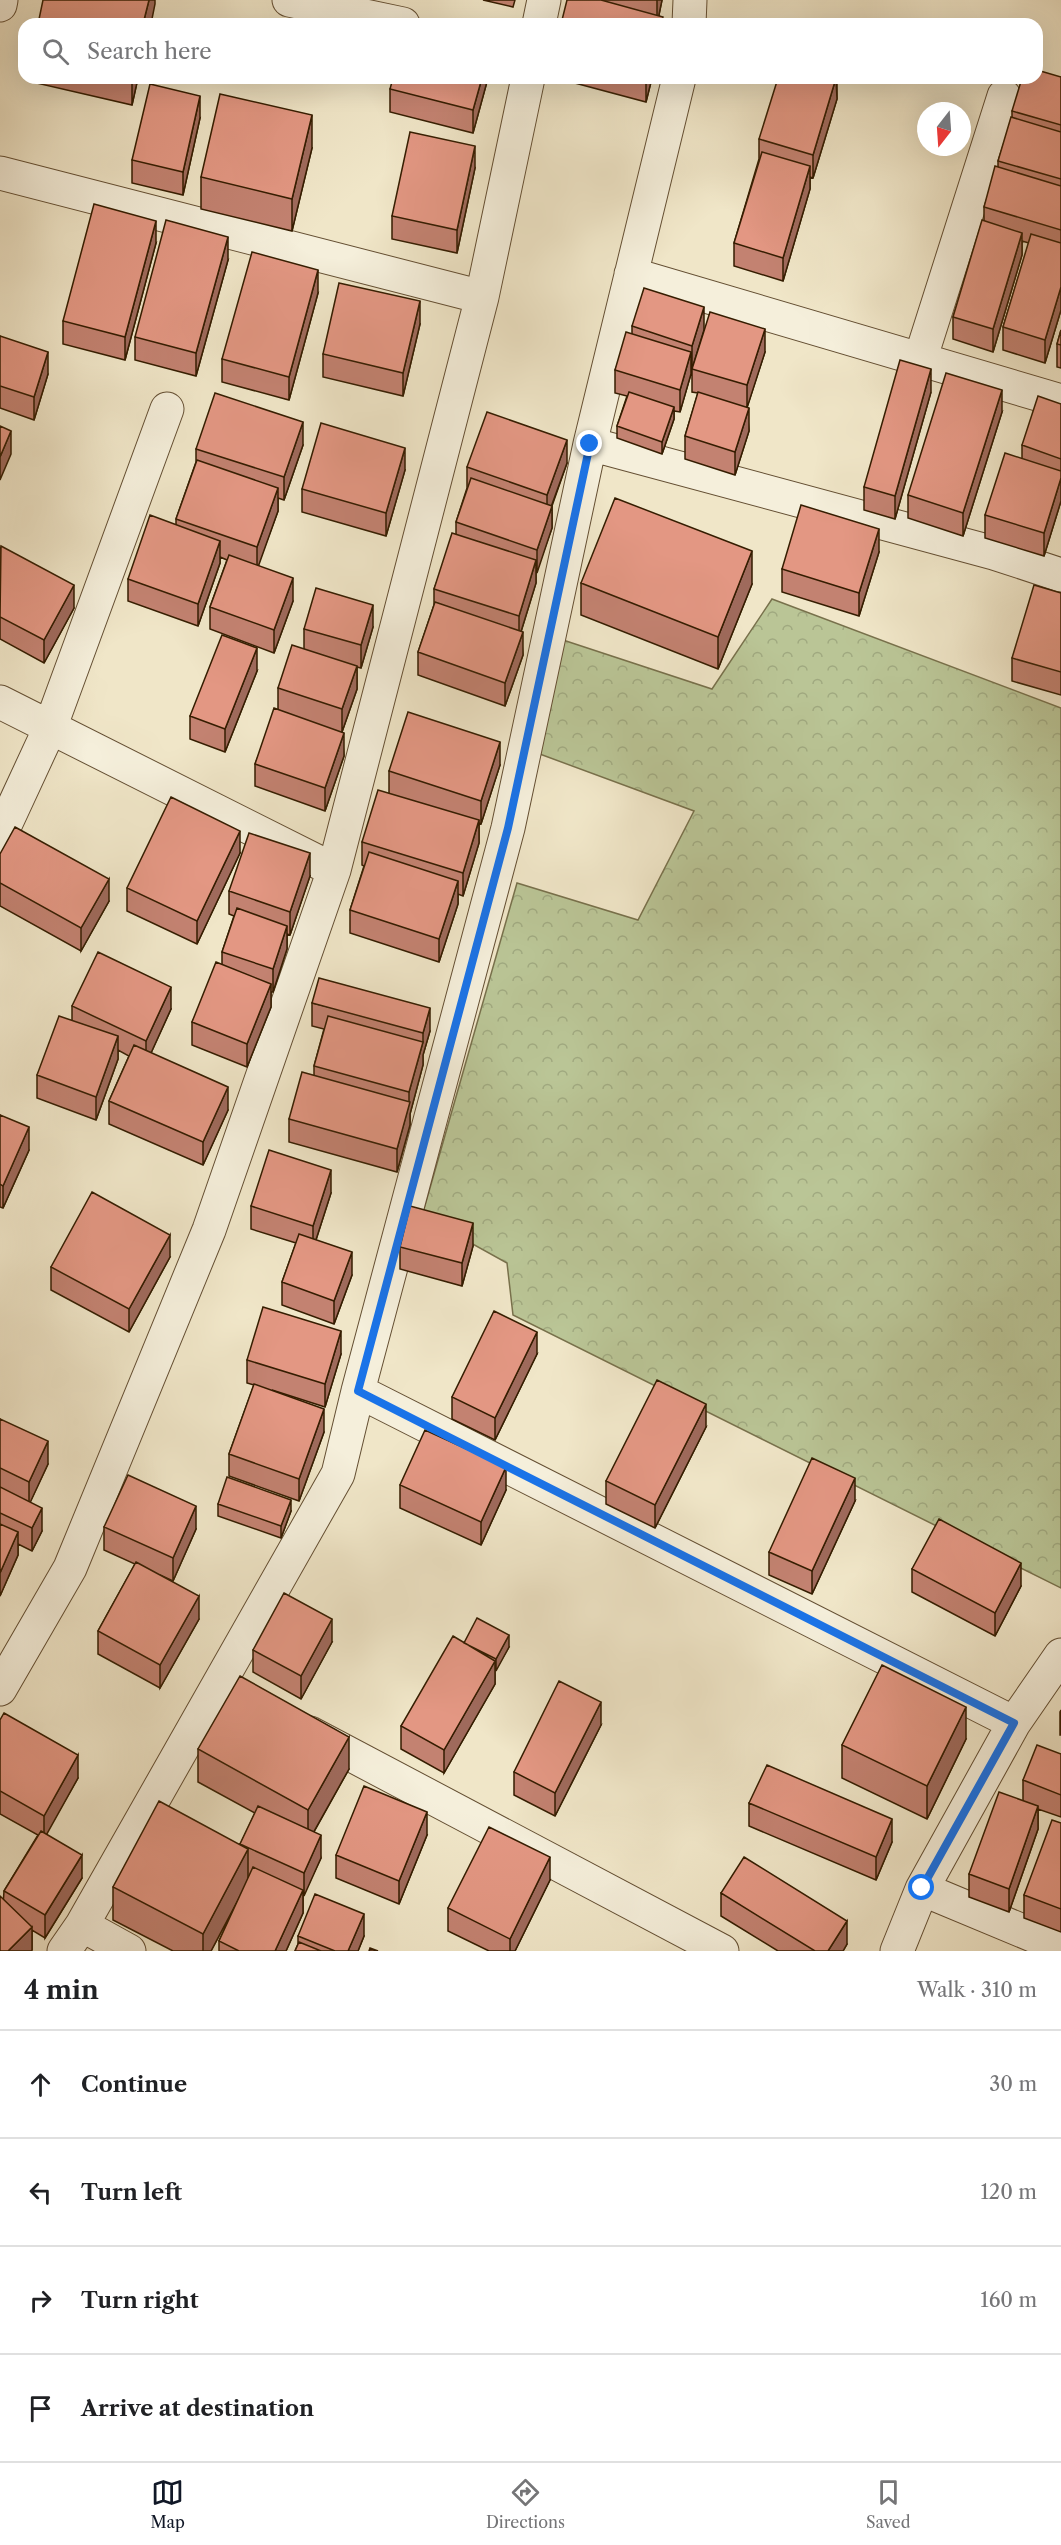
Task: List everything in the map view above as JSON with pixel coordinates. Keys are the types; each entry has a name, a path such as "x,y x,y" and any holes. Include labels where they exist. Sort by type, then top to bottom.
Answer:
{"street":[{"path":"0,5 1,0"},
{"path":"289,0 374,18"},
{"path":"540,18 544,0"},
{"path":"689,18 690,0"},
{"path":"0,1689 70,1568 209,1230 334,870 482,297 527,84"},
{"path":"129,1951 73,1938 338,1474 508,828 590,444 678,84"},
{"path":"920,360 1004,96"},
{"path":"0,173 482,297"},
{"path":"631,274 1061,401"},
{"path":"0,836 50,728 166,409"},
{"path":"590,444 994,553 1061,575"},
{"path":"0,702 334,870"},
{"path":"358,1391 1014,1723"},
{"path":"897,1951 922,1888 1014,1723 1061,1655"},
{"path":"218,1684 250,1701"},
{"path":"281,1718 722,1951"},
{"path":"922,1888 1061,1947"}],"green space":[{"path":"772,599 1061,708 1061,1588 513,1315 507,1263 422,1216 517,883 638,920 694,811 537,753 560,639 712,689"}],"building":[{"path":"43,0 149,0 144,18 39,18"},
{"path":"567,0 601,0 663,17 663,18 562,18"},
{"path":"1043,72 1061,77 1061,125 1012,111 1020,84 1043,84"},
{"path":"150,84 200,96 183,172 132,160"},
{"path":"391,84 480,84 473,110 390,89"},
{"path":"776,84 834,84 813,155 759,139"},
{"path":"220,94 312,115 292,199 201,177"},
{"path":"1011,117 1061,132 1061,179 998,161"},
{"path":"410,132 475,146 457,230 392,216"},
{"path":"762,152 810,166 783,258 734,243"},
{"path":"995,166 1061,186 1061,230 984,207"},
{"path":"94,204 156,221 125,337 63,321"},
{"path":"166,220 228,237 196,353 135,337"},
{"path":"982,220 1022,233 993,329 953,317"},
{"path":"1031,234 1061,243 1061,287 1045,340 1003,327"},
{"path":"252,252 318,270 289,377 222,359"},
{"path":"339,283 420,301 403,373 323,354"},
{"path":"644,288 704,307 692,346 632,326"},
{"path":"710,312 765,329 747,385 692,369"},
{"path":"1061,330 1061,345 1057,344"},
{"path":"626,332 691,352 680,390 615,370"},
{"path":"0,336 48,352 34,397 0,386"},
{"path":"900,360 931,369 895,496 864,487"},
{"path":"946,373 1002,390 963,513 908,495"},
{"path":"629,392 674,407 662,442 617,426"},
{"path":"698,392 749,408 735,452 685,436"},
{"path":"215,393 303,422 284,477 196,449"},
{"path":"1038,396 1061,404 1061,459 1022,445"},
{"path":"487,412 567,440 547,495 467,467"},
{"path":"321,423 405,448 386,513 302,489"},
{"path":"0,426 11,431 0,457"},
{"path":"1005,453 1061,471 1061,478 1044,533 985,515"},
{"path":"197,460 278,488 257,547 176,519"},
{"path":"471,478 552,506 537,550 456,522"},
{"path":"615,498 752,551 718,637 581,583"},
{"path":"801,505 879,529 859,593 782,569"},
{"path":"150,515 220,541 198,604 128,579"},
{"path":"452,533 536,560 519,616 434,589"},
{"path":"1,546 74,585 44,640 0,617"},
{"path":"229,555 293,578 274,630 210,607"},
{"path":"1034,585 1061,593 1061,672 1012,658"},
{"path":"316,588 373,605 361,645 304,629"},
{"path":"435,602 523,632 505,683 418,652"},
{"path":"222,635 257,648 225,729 190,716"},
{"path":"292,645 357,666 342,709 278,688"},
{"path":"274,708 344,733 325,788 255,764"},
{"path":"408,712 500,742 481,801 389,771"},
{"path":"378,790 479,820 463,873 362,842"},
{"path":"171,797 240,831 197,921 127,888"},
{"path":"15,827 109,879 81,928 0,883 0,854"},
{"path":"249,833 310,853 290,912 229,891"},
{"path":"369,852 458,881 439,939 350,910"},
{"path":"237,908 287,926 273,969 222,952"},
{"path":"98,952 171,987 146,1041 72,1006"},
{"path":"216,962 271,984 247,1044 192,1022"},
{"path":"319,978 430,1008 423,1033 312,1003"},
{"path":"59,1016 118,1036 96,1097 37,1075"},
{"path":"328,1016 423,1042 409,1092 314,1066"},
{"path":"134,1045 228,1087 203,1142 109,1101"},
{"path":"302,1072 410,1102 397,1149 289,1119"},
{"path":"0,1115 29,1127 3,1186 0,1184"},
{"path":"269,1150 331,1170 313,1226 251,1206"},
{"path":"92,1192 170,1235 129,1309 51,1267"},
{"path":"410,1206 473,1223 462,1263 400,1247"},
{"path":"299,1234 352,1252 334,1301 282,1282"},
{"path":"263,1307 341,1331 325,1384 247,1360"},
{"path":"494,1311 537,1332 495,1418 452,1397"},
{"path":"657,1380 706,1404 655,1505 606,1481"},
{"path":"254,1384 324,1409 299,1479 229,1454"},
{"path":"0,1419 48,1441 29,1482 0,1468"},
{"path":"425,1430 506,1467 481,1522 400,1485"},
{"path":"812,1458 855,1478 812,1571 769,1552"},
{"path":"128,1475 196,1506 173,1558 104,1527"},
{"path":"227,1477 291,1500 281,1526 218,1504"},
{"path":"0,1487 42,1508 32,1528 0,1513"},
{"path":"939,1519 1021,1563 995,1613 912,1569"},
{"path":"0,1524 18,1532 0,1573"},
{"path":"136,1562 199,1596 160,1665 98,1631"},
{"path":"284,1593 332,1619 301,1676 253,1650"},
{"path":"477,1618 509,1635 496,1659 464,1643"},
{"path":"453,1636 495,1661 444,1750 401,1726"},
{"path":"882,1665 966,1707 927,1786 842,1745"},
{"path":"240,1676 349,1737 308,1810 198,1749"},
{"path":"559,1681 601,1702 555,1793 514,1772"},
{"path":"4,1713 78,1755 44,1816 0,1791 0,1720"},
{"path":"1037,1745 1061,1754 1061,1795 1023,1780"},
{"path":"767,1765 892,1819 876,1857 749,1803"},
{"path":"364,1786 427,1812 399,1881 336,1855"},
{"path":"999,1792 1038,1806 1009,1889 969,1874"},
{"path":"159,1801 248,1849 203,1934 113,1887"},
{"path":"258,1806 321,1835 304,1873 240,1844"},
{"path":"1052,1820 1061,1823 1061,1909 1024,1895"},
{"path":"489,1827 550,1857 510,1939 448,1908"},
{"path":"41,1831 82,1855 45,1915 4,1891"},
{"path":"744,1857 847,1921 828,1951 815,1951 721,1893"},
{"path":"253,1867 303,1890 275,1951 239,1951 219,1941"},
{"path":"315,1894 364,1914 348,1951 335,1951 298,1936"},
{"path":"0,1896 32,1927 8,1951 0,1951"},
{"path":"299,1942 321,1951 295,1951"}],"route":[{"path":"590,444 508,828 358,1391 1014,1723 922,1888"}]}
